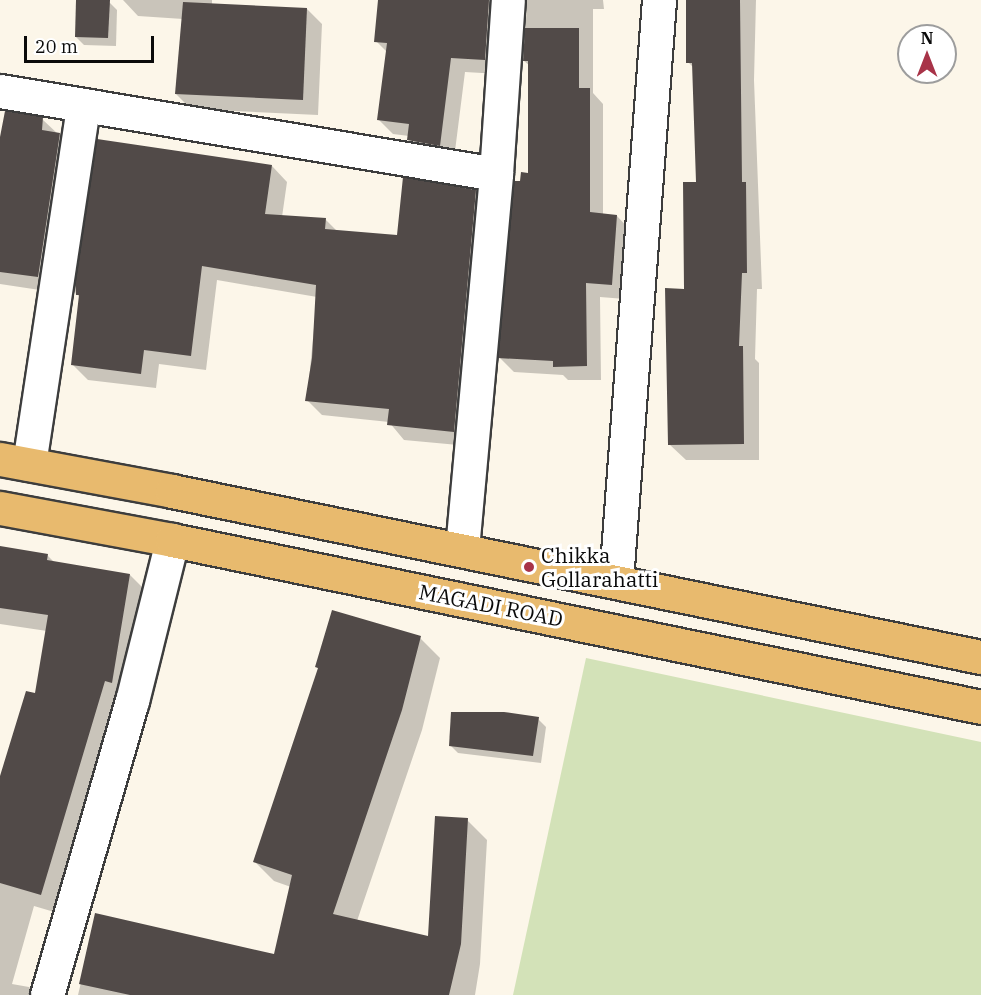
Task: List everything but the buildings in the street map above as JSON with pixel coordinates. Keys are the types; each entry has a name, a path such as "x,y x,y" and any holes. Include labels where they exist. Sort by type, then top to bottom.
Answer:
{"main road":[{"path":"15,462 616,580 981,657"},
{"name":"MAGADI ROAD","path":"0,508 171,540 981,707"}],"street":[{"path":"462,549 496,174 508,0"},
{"path":"616,580 659,0"},
{"path":"0,91 496,174"},
{"path":"15,462 83,105"},
{"path":"47,995 132,701 171,540"}],"green space":[{"path":"586,658 981,742 981,995 513,995"}],"place":[{"name":"Chikka Gollarahatti","path":"529,567"}]}
